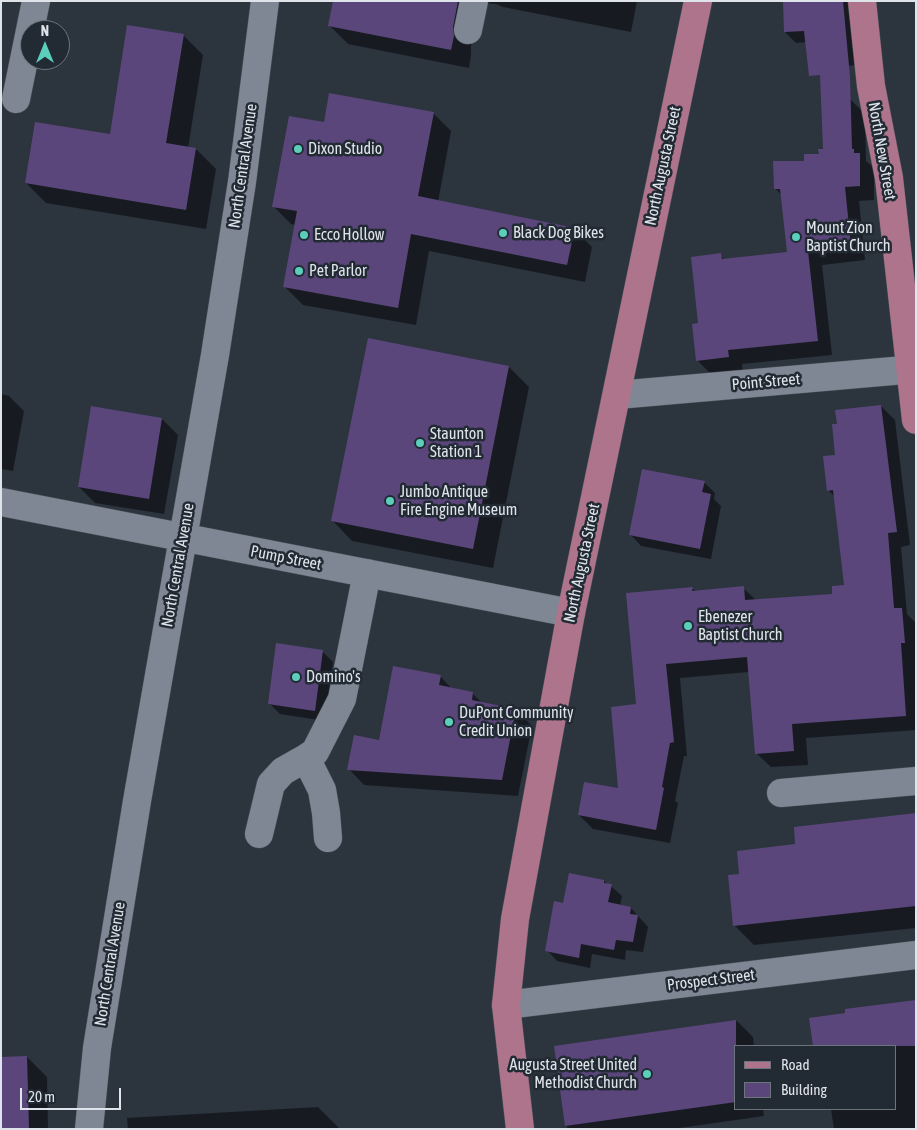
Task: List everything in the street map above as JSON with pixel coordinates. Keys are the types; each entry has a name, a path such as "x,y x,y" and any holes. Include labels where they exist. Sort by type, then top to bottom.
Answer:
{"main road":[{"name":"North Augusta Street","path":"520,1129 506,1005 515,919 572,613 698,1"},
{"name":"North New Street","path":"862,1 871,86 888,178 913,370 916,420"}],"street":[{"path":"16,99 36,1"},
{"name":"North Central Avenue","path":"89,1129 94,1068 103,1010 215,355 242,182 265,1"},
{"path":"468,30 474,1"},
{"name":"Point Street","path":"617,395 913,370"},
{"name":"Pump Street","path":"1,502 572,613"},
{"path":"259,834 271,784 283,771 315,752 342,699 367,573"},
{"path":"306,758 322,790 328,838"},
{"path":"781,793 916,781"},
{"name":"Prospect Street","path":"506,1005 916,955"}],"building":[{"path":"333,1 458,1 451,50 328,26"},
{"path":"783,1 843,1 850,77 852,149 854,149 854,153 860,153 860,186 845,187 851,246 808,251 818,341 728,350 729,357 696,361 692,324 698,323 691,257 721,253 722,259 787,252 780,189 774,189 773,161 804,161 804,154 819,154 818,149 823,149 820,75 809,76 804,31 784,32"},
{"path":"127,25 184,34 166,143 196,148 186,210 25,183 35,122 110,134"},
{"path":"329,93 434,112 418,196 575,228 567,265 411,234 398,308 283,287 297,211 272,207 289,116 324,122"},
{"name":"Staunton Station 1","path":"368,338 509,366 473,549 331,521"},
{"path":"881,405 897,532 888,533 894,608 902,608 905,643 901,643 906,716 792,724 794,751 755,754 747,657 666,664 674,742 670,743 656,830 578,815 584,782 618,788 611,707 636,704 626,593 693,587 692,591 744,586 745,600 832,594 832,586 844,585 833,490 827,491 823,456 835,455 832,424 837,424 835,410"},
{"path":"91,406 162,418 149,499 78,487"},
{"path":"642,469 705,481 702,492 711,494 700,549 629,535"},
{"name":"Domino's","path":"276,643 323,650 315,711 268,704"},
{"name":"DuPont Community Credit Union","path":"393,666 441,675 439,685 473,692 472,700 516,709 502,780 347,770 354,735 379,740"},
{"path":"916,813 916,906 733,926 728,875 739,874 737,851 795,844 794,827"},
{"path":"569,873 604,880 604,883 612,884 608,902 631,907 630,914 638,915 633,942 616,940 614,950 581,944 579,958 545,951 554,901 563,903"},
{"path":"916,1000 916,1046 813,1045 809,1018 845,1013 845,1009"},
{"name":"Augusta Street United Methodist Church","path":"736,1020 734,1102 565,1126 554,1046"},
{"path":"27,1056 29,1129 1,1129 1,1057"}],"place":[{"name":"Dixon Studio","path":"298,149"},
{"name":"Black Dog Bikes","path":"503,233"},
{"name":"Ecco Hollow","path":"304,235"},
{"name":"Mount Zion Baptist Church","path":"796,237"},
{"name":"Pet Parlor","path":"299,271"},
{"name":"Staunton Station 1","path":"420,443"},
{"name":"Jumbo Antique Fire Engine Museum","path":"390,501"},
{"name":"Ebenezer Baptist Church","path":"688,626"},
{"name":"Domino's","path":"296,677"},
{"name":"DuPont Community Credit Union","path":"449,722"},
{"name":"Augusta Street United Methodist Church","path":"647,1074"}]}
